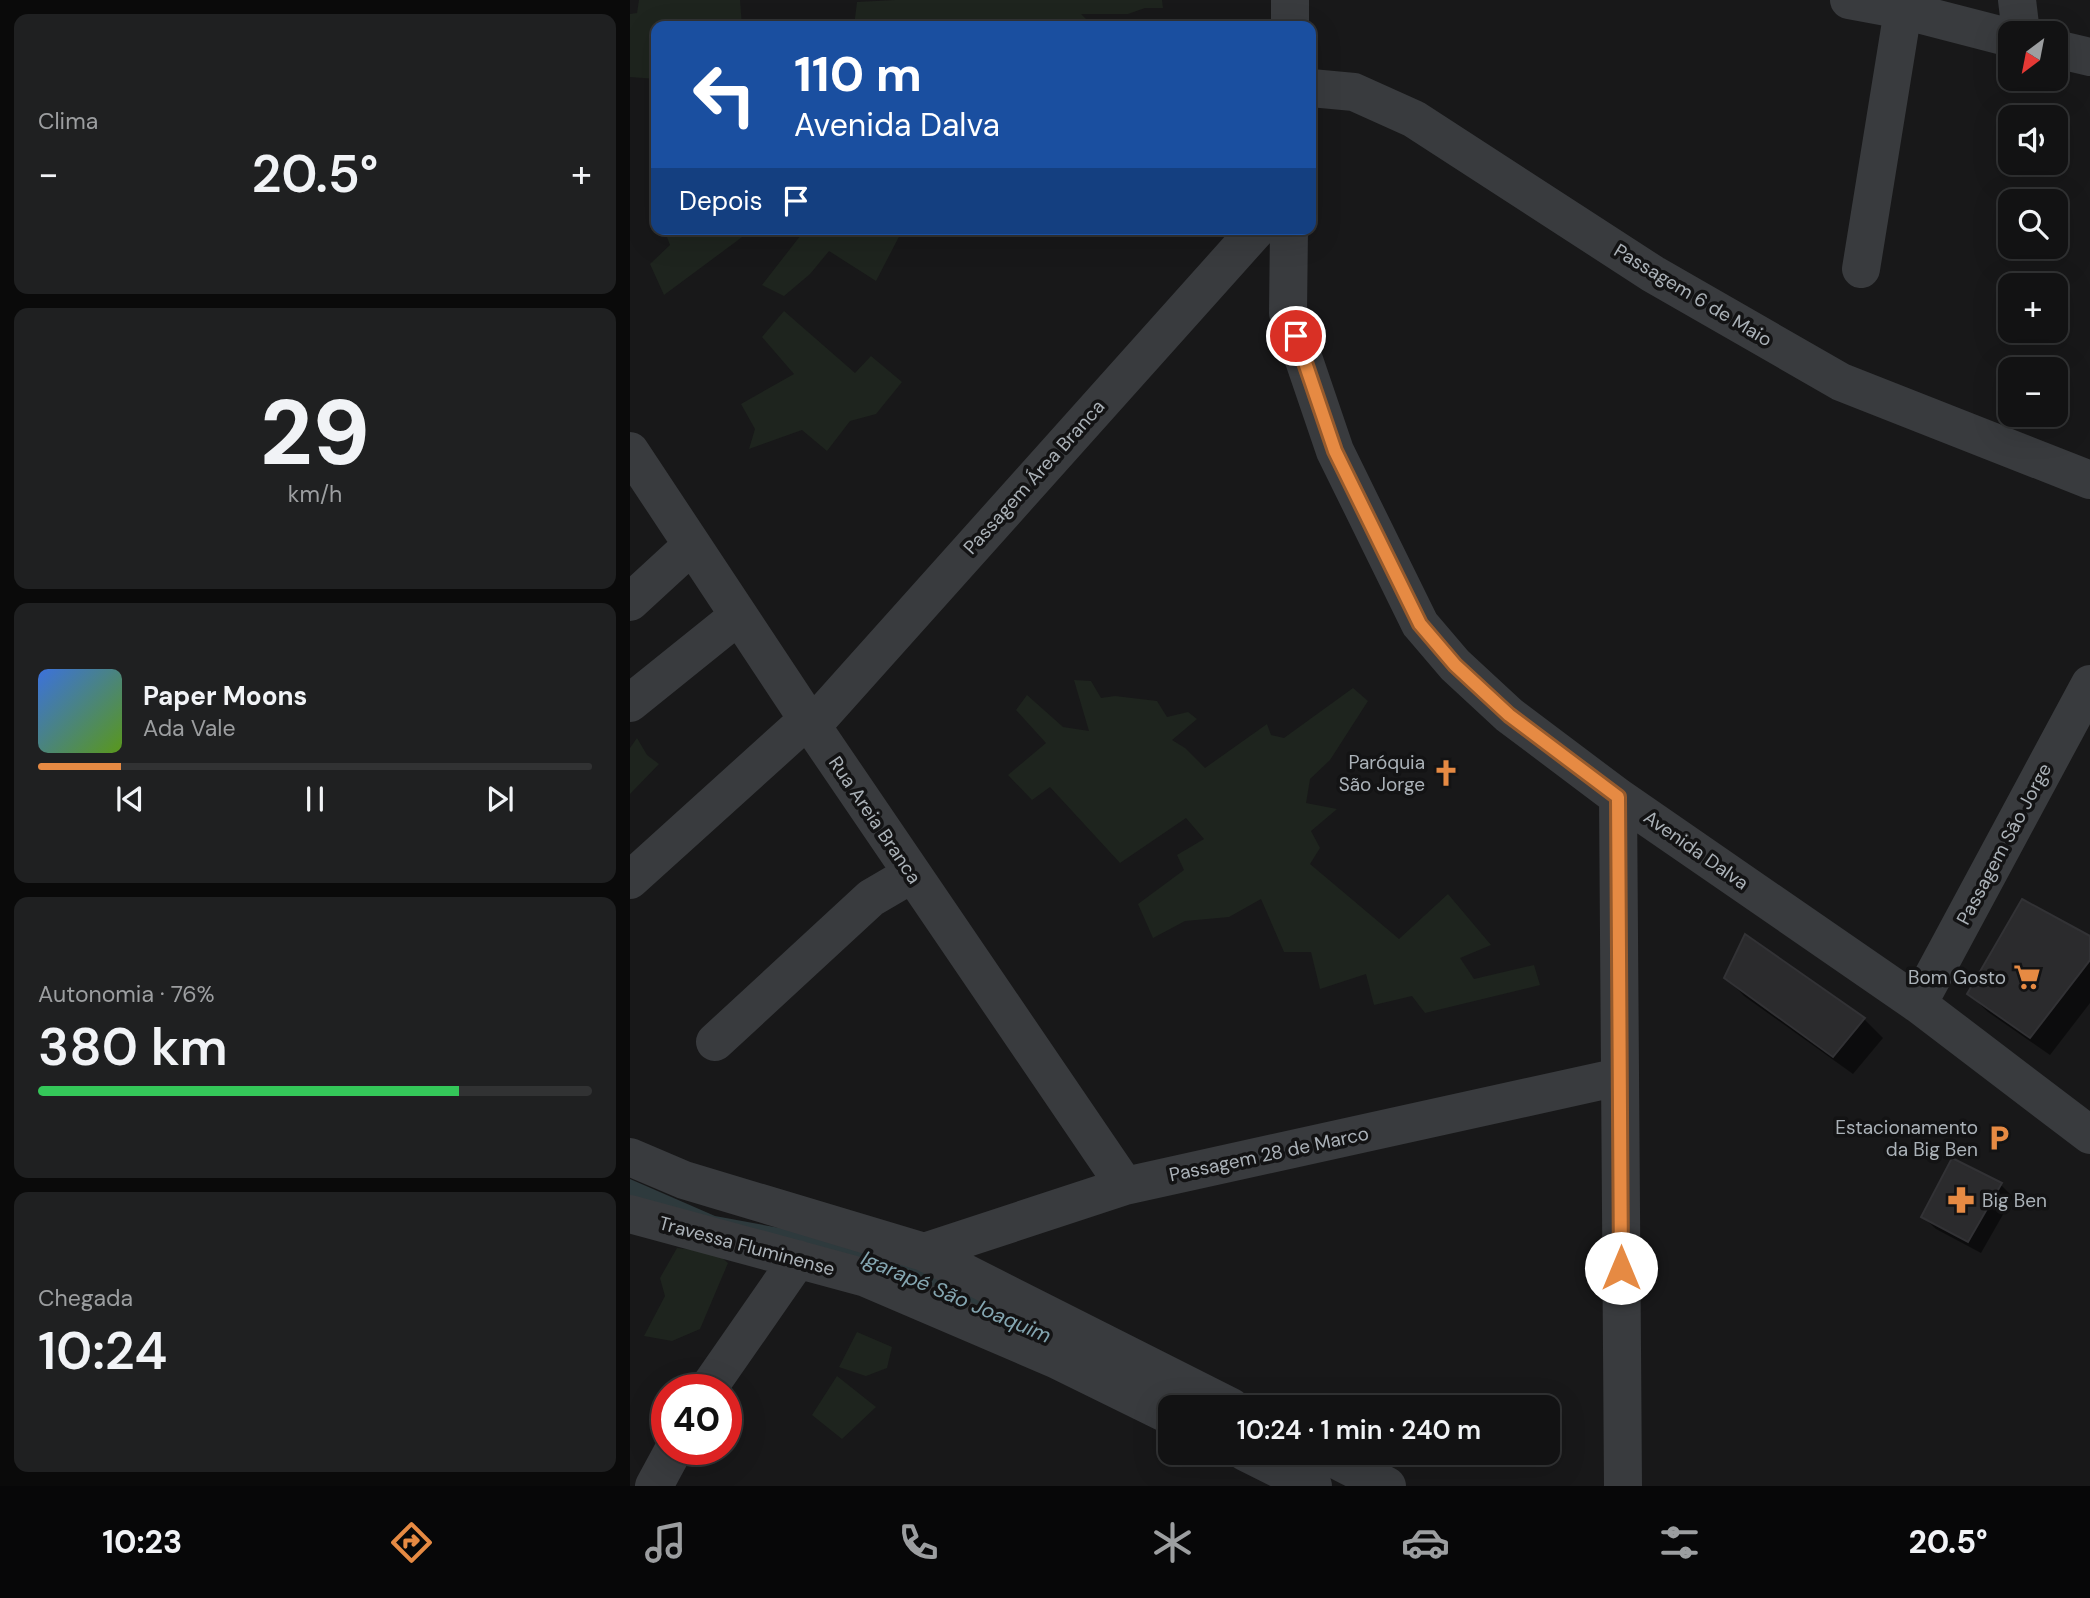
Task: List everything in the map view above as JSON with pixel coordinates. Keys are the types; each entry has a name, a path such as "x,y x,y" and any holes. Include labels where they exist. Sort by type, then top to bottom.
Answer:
{"street":[{"path":"1290,0 1290,21"},
{"path":"1849,0 1903,10 1998,35"},
{"path":"2017,0 2020,21"},
{"path":"1861,269 1903,10"},
{"path":"2068,52 2090,57"},
{"name":"Passagem 6 de Maio","path":"1316,88 1354,92 1414,119 1653,274 1841,383 2090,480"},
{"name":"Passagem Área Branca","path":"630,880 809,723 1253,235"},
{"name":"Avenida Dalva","path":"1289,235 1288,313 1335,451 1420,624 1455,665 1509,715 1618,797 1918,1004 2090,1135"},
{"name":"Rua Areia Branca","path":"634,467 692,545 809,723 1125,1186"},
{"path":"630,602 692,545"},
{"path":"630,703 738,616"},
{"name":"Passagem São Jorge","path":"1918,1004 2090,684"},
{"path":"1618,797 1623,1486"},
{"path":"715,1042 872,898 912,874"},
{"name":"Passagem 28 de Marco","path":"924,1252 1125,1186 1619,1077"},
{"path":"630,1157 684,1180 924,1252 1207,1395"},
{"name":"Travessa Fluminense","path":"630,1214 866,1278 1055,1359 1158,1410"},
{"path":"718,1374 798,1259"},
{"path":"654,1486 665,1465"},
{"path":"1271,1465 1313,1486"},
{"path":"1346,1465 1387,1486"}],"shaded area":[{"path":"639,0 740,0 742,21 651,21 651,79 630,77 630,14 637,13"},
{"path":"1162,0 1163,8 1145,8 1128,14 1081,14 1088,21 855,21 857,2"},
{"path":"666,235 745,235 664,295 650,264 670,245"},
{"path":"801,235 900,235 876,281 829,251 810,274 784,296 762,285"},
{"path":"784,311 855,373 871,356 902,382 876,414 850,421 827,451 802,430 749,449 755,429 741,404 794,374 762,337"},
{"path":"1074,680 1091,681 1101,698 1115,696 1157,701 1167,717 1188,712 1197,719 1172,740 1185,748 1205,768 1267,724 1271,735 1284,738 1353,688 1368,701 1330,760 1310,779 1306,803 1337,809 1311,831 1320,848 1310,864 1399,939 1448,894 1491,945 1460,958 1474,979 1534,965 1540,985 1425,1013 1412,996 1374,1005 1366,974 1320,989 1311,952 1284,952 1261,899 1229,917 1185,921 1153,938 1138,904 1184,870 1177,855 1204,839 1186,818 1120,863 1050,787 1032,800 1008,775 1046,743 1016,710 1027,695 1063,727 1089,731"},
{"path":"637,738 647,755 659,764 630,794 630,748"},
{"path":"677,1248 715,1252 728,1263 700,1329 672,1341 644,1336 665,1296 660,1278"},
{"path":"857,1332 892,1347 887,1368 866,1376 839,1367"},
{"path":"837,1376 876,1407 842,1439 812,1415"}],"water":[{"name":"Igarapé São Joaquim","path":"630,1179 715,1216 867,1244 1188,1395 1158,1395 1158,1402 630,1203"}],"building":[{"name":"Bom Gosto","path":"2022,899 2090,936 2090,960 2030,1038 1967,994"},
{"path":"1745,934 1865,1018 1833,1057 1724,978"},
{"name":"Big Ben","path":"1952,1158 2002,1183 1968,1242 1921,1217"}],"place":[{"name":"Paróquia São Jorge","path":"1446,773"},
{"name":"Bom Gosto","path":"2027,977"},
{"name":"Estacionamento da Big Ben","path":"1999,1138"},
{"name":"Big Ben","path":"1961,1200"}],"route":[{"path":"1296,336 1335,451 1391,570 1420,624 1455,665 1509,715 1618,797 1621,1268"}]}
